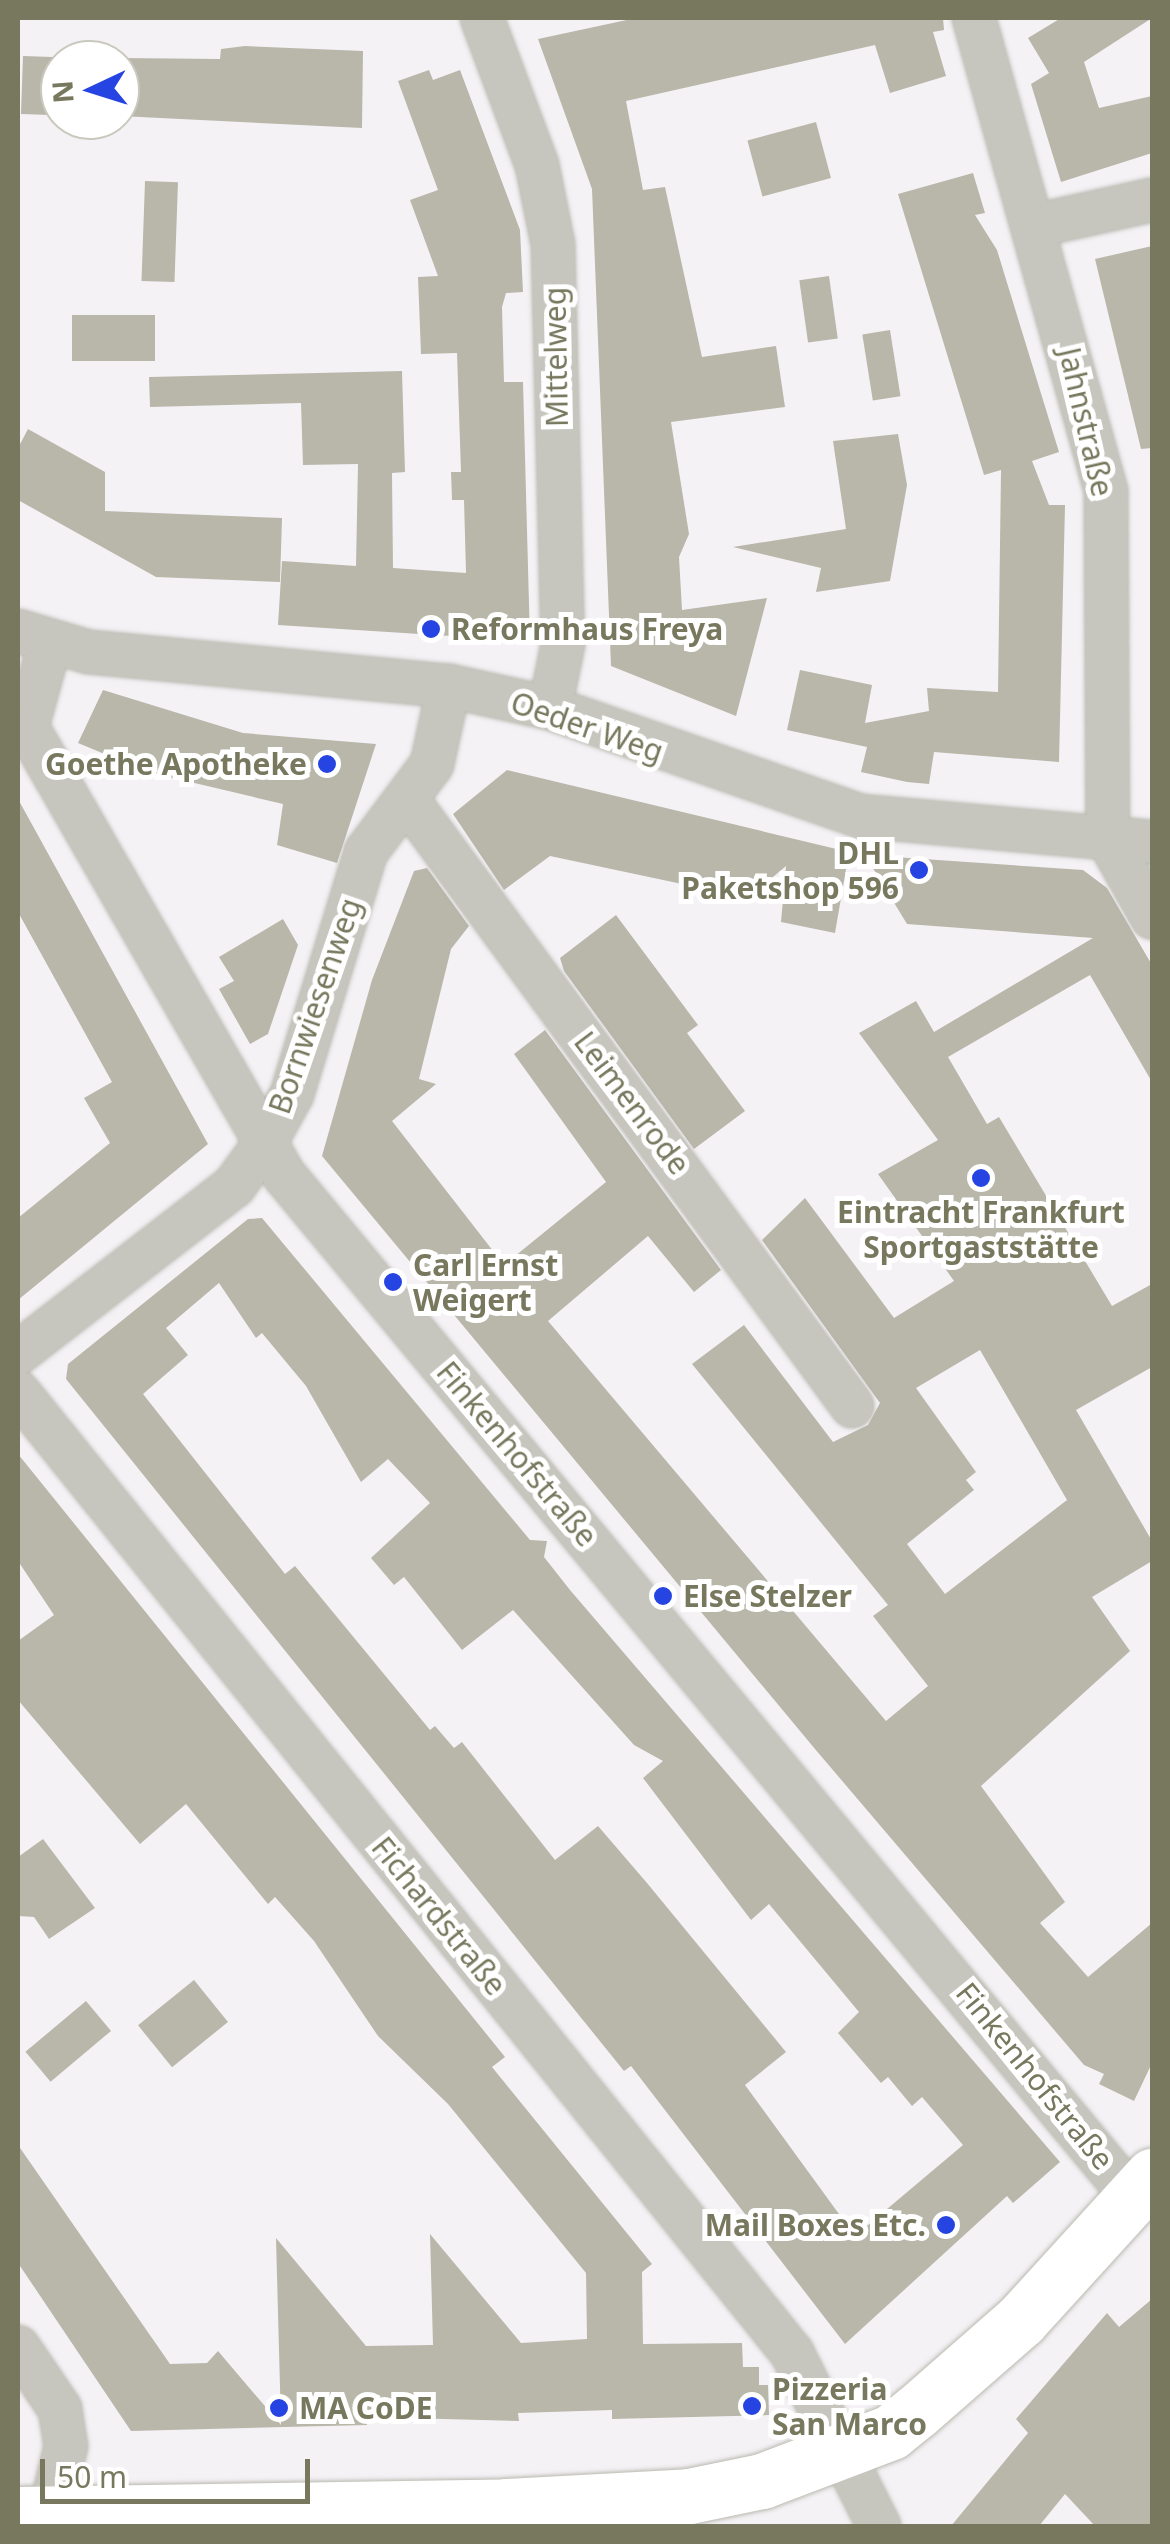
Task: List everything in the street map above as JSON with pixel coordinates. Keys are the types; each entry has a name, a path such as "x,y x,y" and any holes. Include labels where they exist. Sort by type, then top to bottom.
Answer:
{"main road":[{"path":"38,2518 688,2496 843,2452 891,2432 973,2368 1143,2187"}],"street":[{"name":"Mittelweg","path":"482,18 537,166 553,244 563,644 550,708"},
{"name":"Jahnstraße","path":"974,18 1038,226 1106,492 1108,839"},
{"path":"1038,226 1152,200"},
{"name":"Oeder Weg","path":"34,637 449,686 550,708 861,816 1152,842"},
{"name":"Finkenhofstraße","path":"34,637 27,727 264,1145 1143,2187"},
{"name":"Bornwiesenweg","path":"18,1353 234,1186 264,1145 292,1094 366,852 408,802 432,764 449,686"},
{"name":"Leimenrode","path":"408,802 852,1406"},
{"path":"1108,839 1152,916"},
{"name":"Fichardstraße","path":"18,1392 792,2354 879,2526"},
{"path":"18,2348 63,2427 38,2518"}],"building":[{"path":"636,18 943,18 944,30 933,32 946,76 890,93 875,45 626,101 643,190 665,187 702,357 776,346 785,407 671,422 689,534 679,557 682,610 767,598 736,716 611,666 592,189 538,39"},
{"path":"1061,18 1152,18 1084,62 1099,108 1152,96 1152,153 1061,182 1031,84 1049,73 1028,38"},
{"path":"245,46 363,51 362,128 140,117 140,58 220,59 221,49"},
{"path":"23,56 40,57 40,115 21,114"},
{"path":"429,70 433,80 460,70 520,230 523,292 506,293 502,307 504,382 523,382 530,641 278,625 282,561 356,566 358,464 303,465 301,403 150,407 149,377 402,371 405,472 392,473 393,568 466,573 464,500 452,500 451,472 461,472 457,353 421,354 418,277 438,276 410,200 438,190 398,81"},
{"path":"816,122 831,178 762,196 747,140"},
{"path":"973,173 985,213 975,215 997,250 1059,452 1032,461 1049,505 1065,505 1059,762 934,752 929,784 861,772 867,747 787,730 800,670 872,685 865,723 929,711 927,688 998,692 1001,470 984,475 898,194"},
{"path":"145,181 178,182 174,282 142,281"},
{"path":"1152,246 1152,448 1141,449 1095,259"},
{"path":"829,276 838,338 808,343 799,280"},
{"path":"72,315 155,315 155,361 72,361"},
{"path":"890,330 900,396 873,401 862,334"},
{"path":"28,429 105,472 105,511 282,518 280,582 156,577 18,500 18,448"},
{"path":"898,434 907,485 890,581 816,592 821,568 733,547 846,529 833,441"},
{"path":"103,690 243,733 376,744 337,863 277,845 283,804 148,772 78,743"},
{"path":"507,770 849,852 835,933 781,922 786,866 748,898 550,856 504,890 453,814"},
{"path":"18,799 208,1144 18,1300 18,1218 110,1143 84,1098 112,1082 18,912"},
{"path":"865,855 1083,870 1107,888 1152,965 1152,1082 1090,975 948,1057 987,1124 999,1117 1112,1306 1152,1284 1152,1367 1076,1410 1152,1541 1152,1561 1092,1597 1130,1651 981,1786 1065,1902 1040,1923 1088,1977 1152,1923 1152,2063 1134,2101 1099,2084 1104,2074 1084,2065 815,1749 322,1156 372,980 414,871 427,868 469,926 451,949 419,1079 436,1084 392,1121 504,1265 606,1182 514,1054 545,1030 721,1270 694,1292 648,1236 548,1321 886,1721 928,1686 873,1616 888,1605 692,1364 744,1325 833,1442 868,1425 880,1403 762,1240 805,1198 894,1318 954,1281 878,1174 938,1140 859,1033 916,1001 934,1032 1093,938 907,924","holes":["980,1350 1067,1500 945,1594 907,1544 974,1490 966,1480 976,1472 916,1388"]},
{"path":"616,915 698,1025 687,1033 745,1111 694,1149 564,971 560,958"},
{"path":"283,919 298,945 268,1034 250,1044 219,989 234,981 219,957"},
{"path":"262,1218 530,1540 547,1541 544,1557 570,1590 1060,2162 1013,2203 1007,2196 845,2344 631,2066 624,2071 66,1379 68,1364 248,1219","holes":["219,1283 256,1338 262,1333 306,1386 361,1482 388,1459 430,1503 371,1558 394,1585 404,1577 462,1650 513,1610 634,1745 663,1761 643,1778 751,1920 769,1904 859,2012 838,2033 881,2083 888,2077 912,2106 922,2097 963,2145 855,2236 745,2085 786,2052 647,1883 598,1826 555,1860 462,1742 454,1748 435,1726 430,1730 295,1566 285,1574 143,1394 188,1355 166,1328"]},
{"path":"18,1454 505,2057 492,2067 652,2264 642,2272 643,2344 742,2343 743,2367 759,2367 759,2385 768,2385 769,2415 612,2419 612,2410 518,2413 519,2421 367,2417 367,2425 131,2431 18,2263 18,2145 170,2364 207,2363 218,2351 281,2425 276,2238 366,2346 433,2345 430,2234 521,2343 587,2339 586,2273 448,2104 378,2036 314,1941 275,1897 268,1904 186,1804 140,1844 18,1700 18,1641 54,1615 18,1561"},
{"path":"43,1839 95,1908 49,1939 34,1917 18,1916 18,1857"},
{"path":"194,1980 228,2022 172,2067 138,2025"},
{"path":"86,2001 111,2031 51,2082 25,2052"},
{"path":"1152,2299 1152,2526 1095,2526 1065,2494 1039,2526 951,2526 1028,2433 1016,2419 1107,2313 1119,2327"}],"place":[{"name":"Reformhaus Freya","path":"431,629"},
{"name":"Goethe Apotheke","path":"327,764"},
{"name":"DHL Paketshop 596","path":"919,870"},
{"name":"Eintracht Frankfurt Sportgaststätte","path":"981,1178"},
{"name":"Carl Ernst Weigert","path":"393,1282"},
{"name":"Else Stelzer","path":"663,1596"},
{"name":"Mail Boxes Etc.","path":"946,2225"},
{"name":"Pizzeria San Marco","path":"752,2406"},
{"name":"MA CoDE","path":"279,2408"}]}
